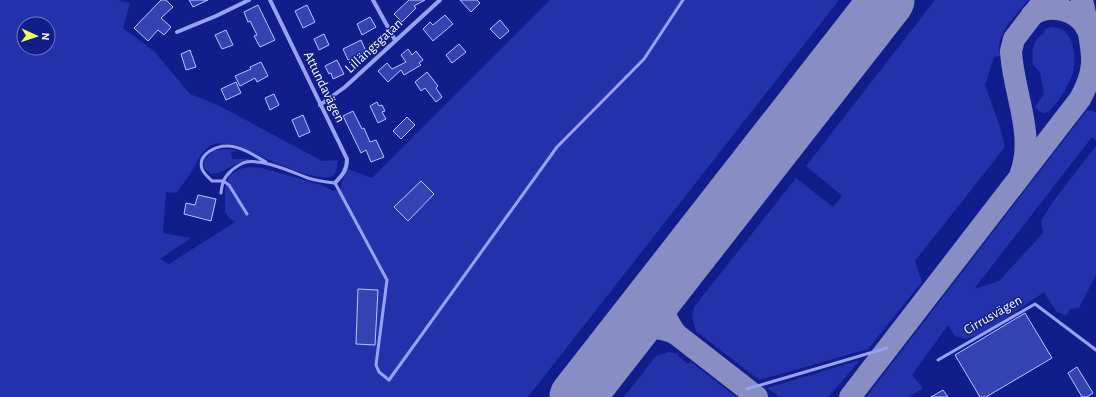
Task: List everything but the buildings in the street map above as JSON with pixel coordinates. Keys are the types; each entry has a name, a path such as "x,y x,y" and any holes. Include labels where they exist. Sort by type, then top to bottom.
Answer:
{"street":[{"path":"177,32 216,16 249,0"},
{"name":"Attundavägen","path":"270,0 347,160 347,167 335,184"},
{"path":"373,0 396,40"},
{"name":"Lillängsgatan","path":"320,105 345,87 440,0"}],"lane":[{"path":"247,214 229,185 223,181 212,181 205,175 202,168 202,162 205,156 212,150 228,146 236,147 270,164 311,179 335,184 387,280 376,365 380,372 389,380 557,147 644,59 684,0"},
{"path":"221,193 222,184 226,176 234,168 244,162 270,164"},
{"name":"Cirrusvägen","path":"938,360 1035,304 1096,350"},
{"path":"747,389 887,348"}],"shaded area":[{"path":"0,0 118,0 130,3 123,28 154,51 190,94 218,105 322,161 338,160 334,175 327,177 315,176 301,173 236,145 219,143 206,148 177,192 166,192 163,233 191,238 160,259 169,264 235,222 229,218 225,212 225,189 230,175 239,169 250,167 262,168 322,185 333,191 341,189 341,184 348,169 372,178 550,0 839,0 528,397 0,397"},
{"path":"935,0 1028,0 1006,27 1000,40 1000,56 994,57 985,85 1000,127 1005,147 915,261 922,282 868,349 759,380 696,331 692,317 694,307 796,178 833,207 842,196 806,166"},
{"path":"1056,27 1063,30 1070,38 1074,50 1074,62 1073,73 1069,83 1053,108 1045,113 1039,111 1035,107 1044,94 1040,72 1033,65 1033,47 1040,36 1044,33 1045,29"},
{"path":"1087,110 1096,112 1096,141 1092,137 974,289 999,281 1043,233 1041,221 1054,200 1096,146 1096,275 1079,308 1070,309 1066,316 1056,311 1044,292 984,333 966,339 955,336 948,325 912,375 923,388 909,397 866,397"},
{"path":"223,149 238,151 231,152 232,159 253,160 239,162 221,172 211,174 204,168 204,161 213,151"},
{"path":"669,352 678,354 678,356 688,364 691,362 736,397 624,397 656,356"},
{"path":"860,360 828,397 780,397 767,388"}],"taxiway":[{"path":"1021,173 1025,158 1025,128 1015,82 1011,51 1014,39 1044,0"},
{"path":"850,397 1080,99 1088,82 1092,64 1090,40 1082,0"},
{"path":"1032,15 1047,9 1063,10 1077,17 1083,22 1087,29"},
{"path":"669,279 666,287 664,307 667,320 676,334"},
{"path":"621,341 635,333 654,328 676,334 757,397"}],"runway":[{"path":"577,397 887,0"}]}
